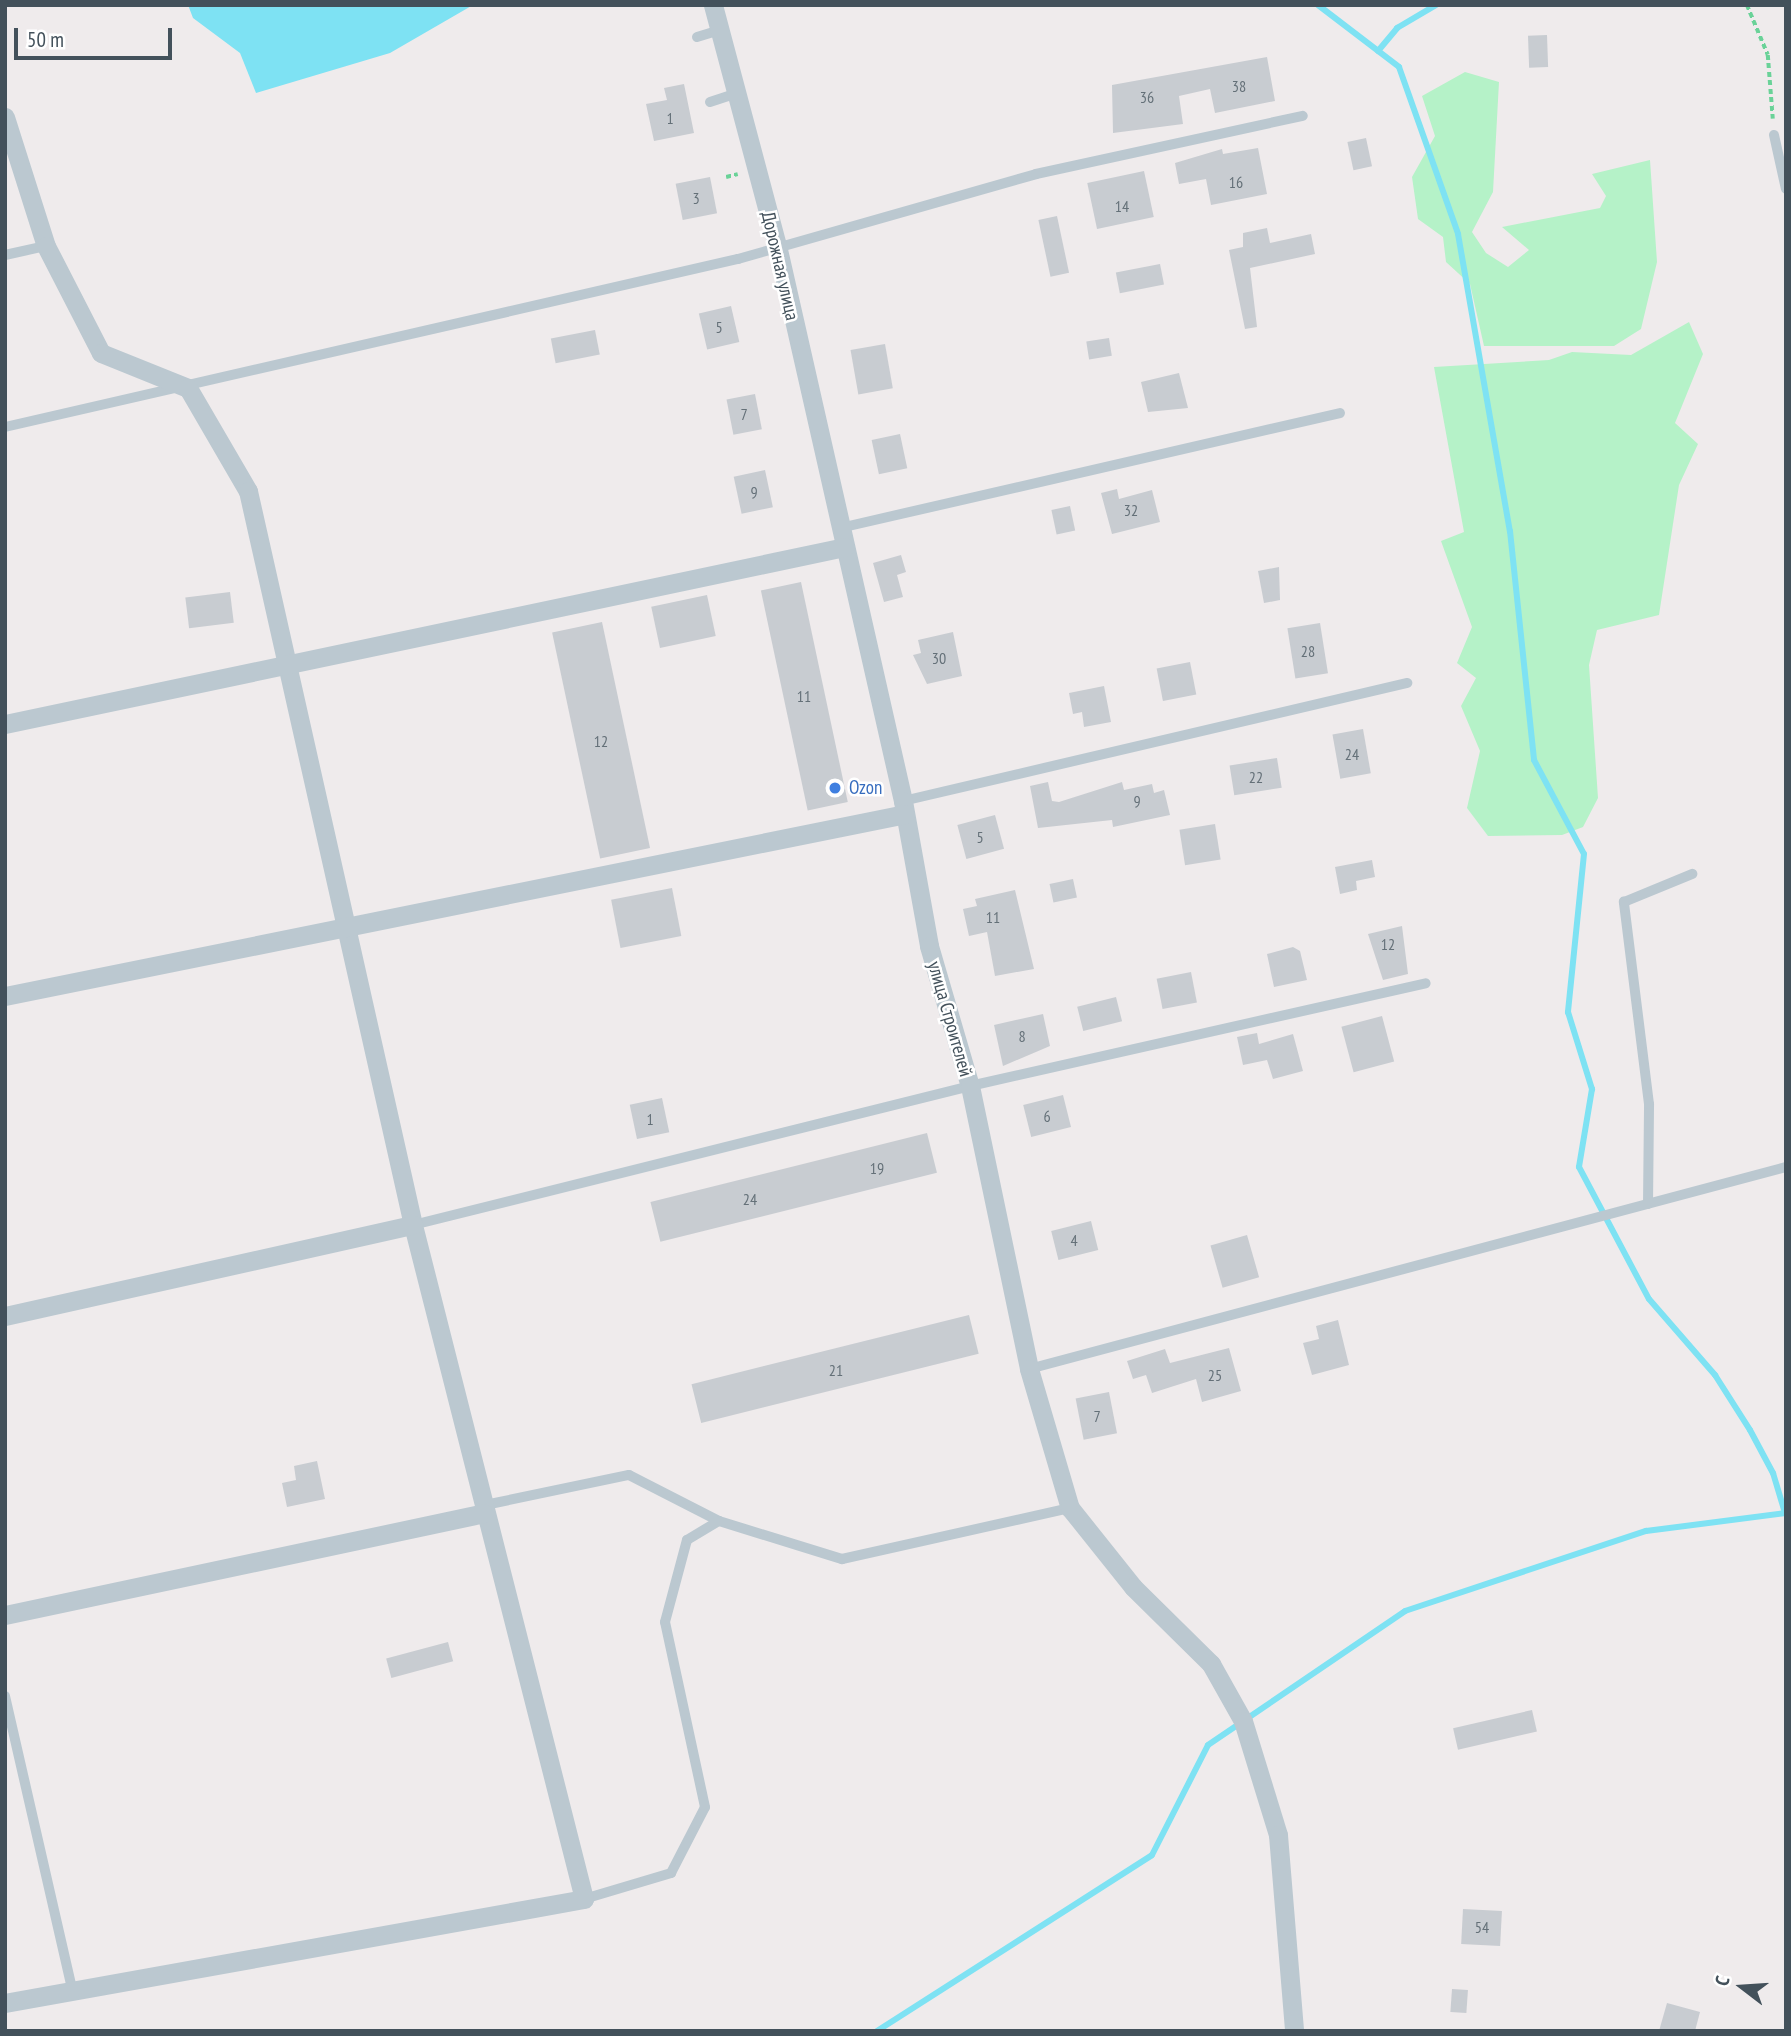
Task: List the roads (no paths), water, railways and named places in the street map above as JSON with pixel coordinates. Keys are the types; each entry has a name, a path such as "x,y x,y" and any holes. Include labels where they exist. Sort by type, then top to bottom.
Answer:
{"street":[{"name":"Дорожная улица","path":"713,5 777,245 842,538"},
{"path":"5,117 46,246 101,353 188,387 248,491 341,925 413,1225 584,1899 5,2003"},
{"path":"5,724 842,538"},
{"name":"улица Строителей","path":"842,538 904,807 929,946 970,1086 1029,1369 1070,1507"},
{"path":"5,996 904,807"},
{"path":"5,1316 413,1225"},
{"path":"1070,1507 1133,1587 1211,1664 1243,1721 1278,1835 1294,2026"},
{"path":"5,1615 484,1509"}],"lane":[{"path":"697,37 720,30"},
{"path":"710,102 737,93"},
{"path":"5,427 188,387 777,245 1035,174 1303,116"},
{"path":"1774,135 1786,189"},
{"path":"5,255 46,246"},
{"path":"842,538 1340,413"},
{"path":"904,807 1407,683"},
{"path":"1648,1204 1649,1104 1624,902 1692,874"},
{"path":"413,1225 970,1086 1426,983"},
{"path":"1029,1369 1786,1167"},
{"path":"484,1509 629,1475 719,1521 842,1559 1070,1507"},
{"path":"584,1899 671,1873 705,1807 665,1622 687,1540 719,1521"},
{"path":"5,1696 73,1992"}],"water":[{"path":"188,5 473,5 390,53 256,93 240,53 193,18"}],"waterway":[{"path":"1318,5 1399,67 1458,234 1510,531 1534,760 1584,854 1568,1012 1592,1089 1579,1167 1649,1299 1715,1375 1750,1430 1773,1473 1785,1513"},
{"path":"1378,51 1397,28 1436,5"},
{"path":"877,2031 1152,1855 1208,1745 1405,1611 1646,1531 1786,1513"}],"place":[{"name":"Ozon","path":"835,788"}]}
